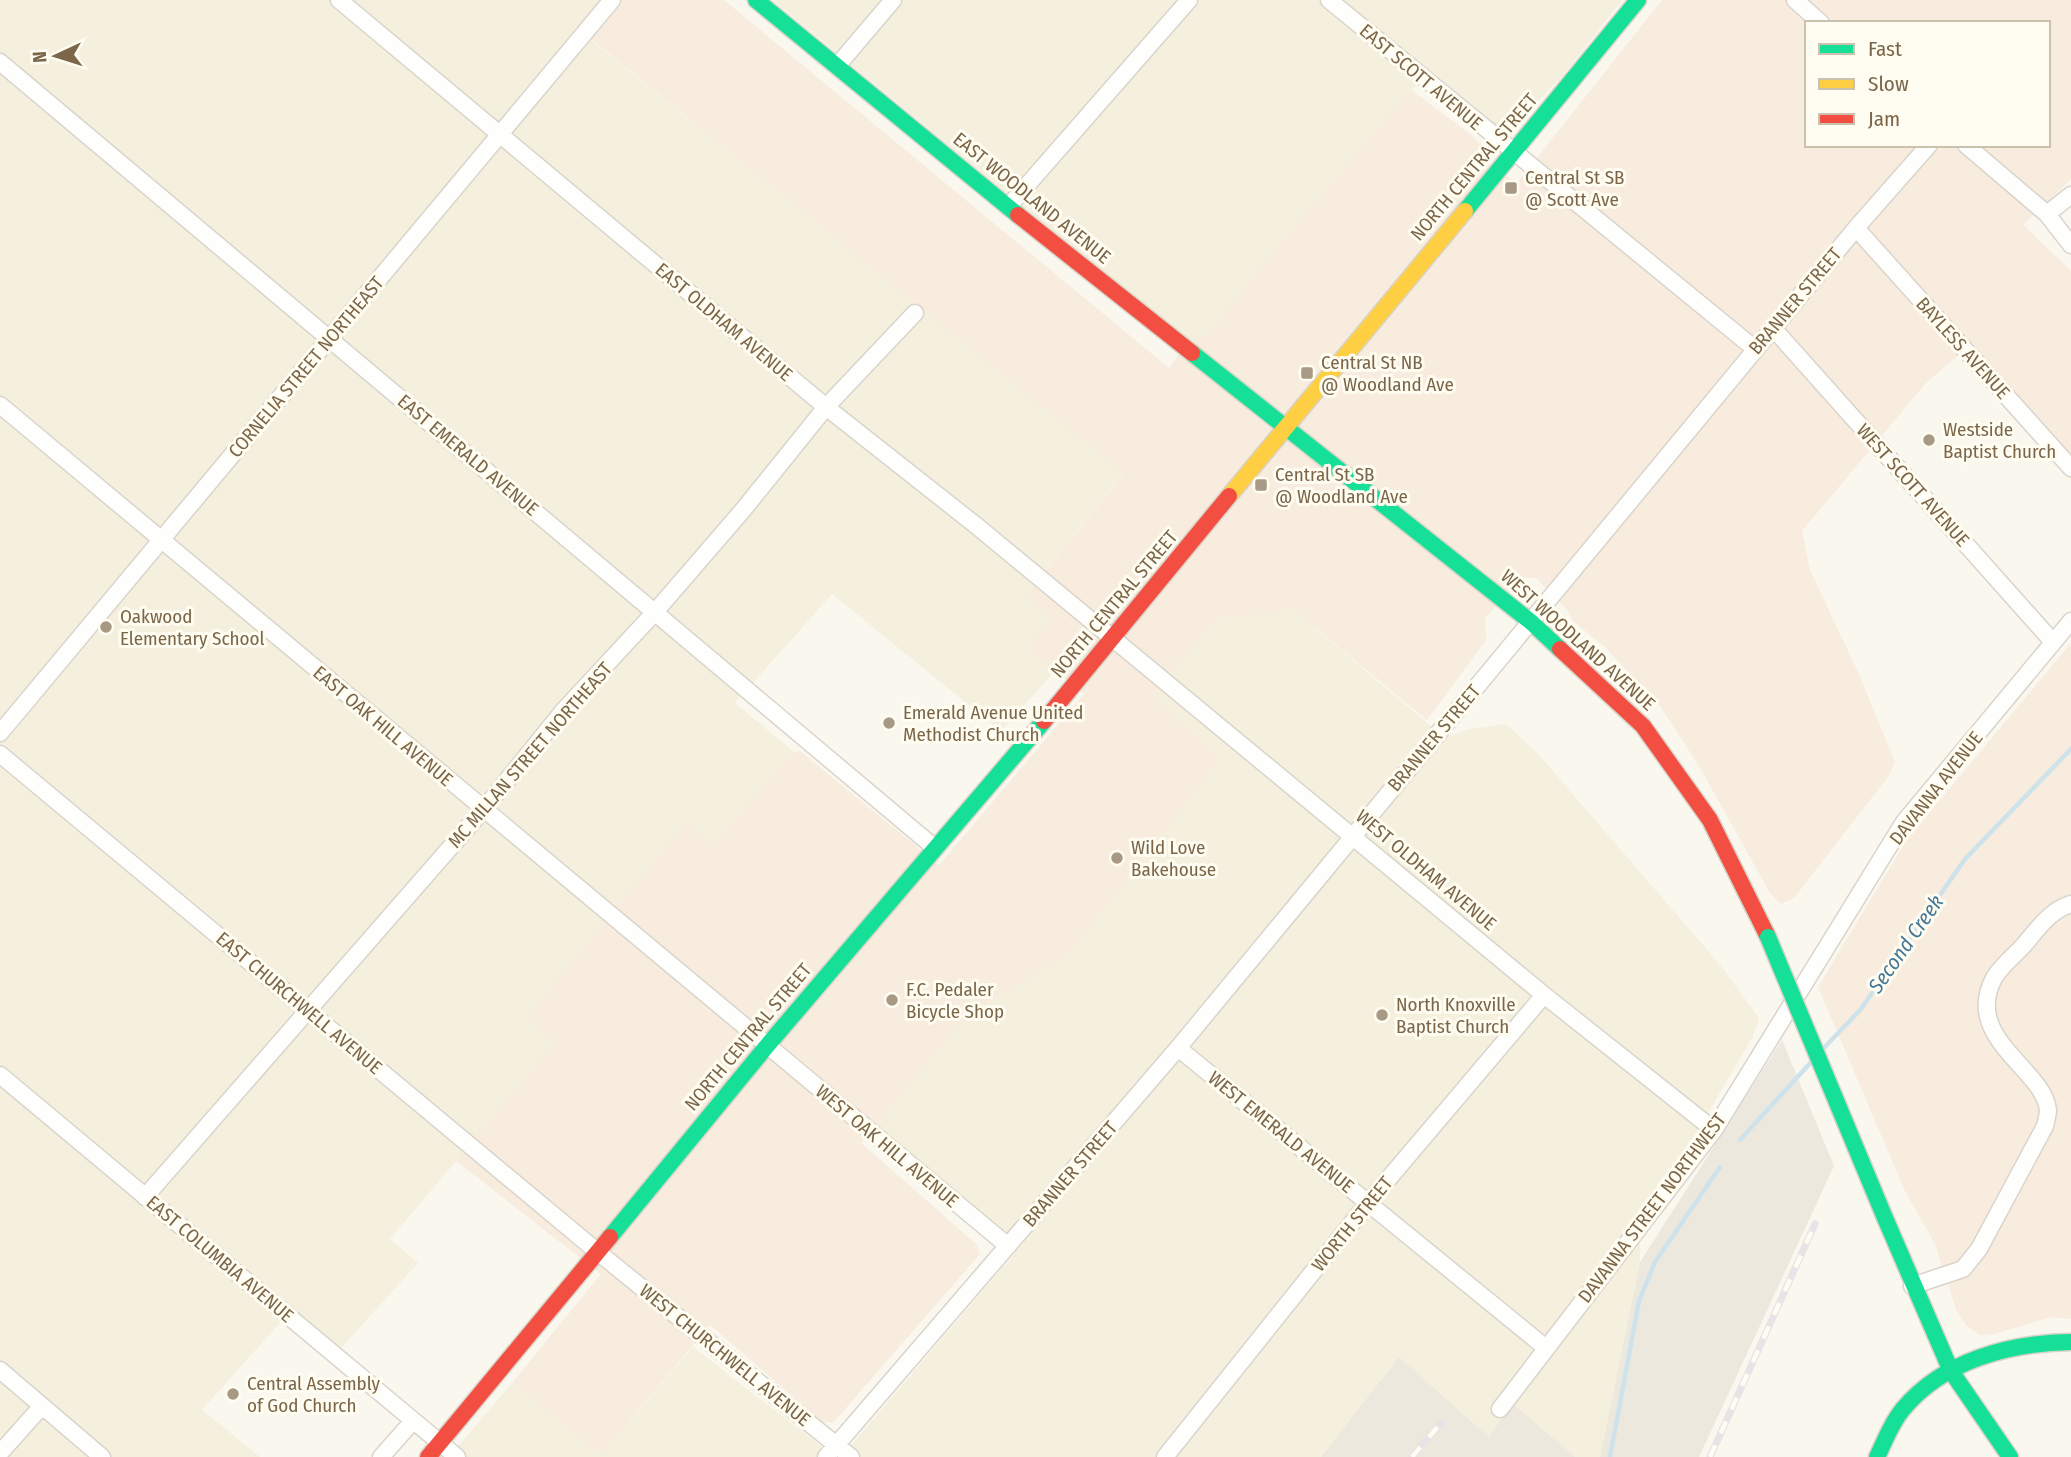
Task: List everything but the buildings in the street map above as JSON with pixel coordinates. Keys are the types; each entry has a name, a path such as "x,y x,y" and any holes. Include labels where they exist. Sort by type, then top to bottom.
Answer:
{"main road":[{"name":"EAST WOODLAND AVENUE","path":"756,0 1008,207 1285,425"},
{"name":"NORTH CENTRAL STREET","path":"428,1457 766,1047 1114,639 1285,425 1514,153 1638,0"},
{"name":"WEST WOODLAND AVENUE","path":"1285,425 1531,622 1643,726 1710,820 1768,937 1912,1286"},
{"path":"1912,1286 1951,1371 2010,1457"},
{"path":"1877,1457 1904,1409 1925,1389 1951,1371 1986,1356 2034,1344 2071,1342"}],"street":[{"name":"EAST OLDHAM AVENUE","path":"339,0 826,407 1114,639"},
{"name":"CORNELIA STREET NORTHEAST","path":"0,733 612,0"},
{"path":"837,66 893,0"},
{"path":"1008,207 1189,0"},
{"name":"EAST SCOTT AVENUE","path":"1329,0 1514,153"},
{"path":"1795,0 1819,21"},
{"name":"EAST EMERALD AVENUE","path":"0,62 936,848"},
{"name":"BRANNER STREET","path":"831,1451 1178,1048 1755,349 1927,147"},
{"path":"1968,147 2046,214 2071,245"},
{"path":"1514,153 1755,349"},
{"path":"2046,214 2071,195"},
{"name":"BAYLESS AVENUE","path":"1856,228 2071,468"},
{"name":"MC MILLAN STREET NORTHEAST","path":"145,1197 483,810 564,710 744,510 826,407 915,313"},
{"name":"WEST SCOTT AVENUE","path":"1773,328 2053,642"},
{"name":"EAST OAK HILL AVENUE","path":"0,405 766,1047"},
{"name":"DAVANNA AVENUE","path":"1794,1001 1904,822 2071,621"},
{"name":"WEST OLDHAM AVENUE","path":"1114,639 1544,995 1714,1130"},
{"name":"EAST CHURCHWELL AVENUE","path":"0,754 599,1252"},
{"path":"1912,1286 1962,1269 1979,1250 2045,1126 2048,1110 2043,1096 1996,1038 1988,1013 1989,992 1995,976 2054,911 2071,904"},
{"name":"WORTH STREET","path":"1165,1457 1368,1203 1544,995"},
{"name":"DAVANNA STREET NORTHWEST","path":"1500,1409 1714,1130 1794,1001"},
{"name":"WEST OAK HILL AVENUE","path":"766,1047 1008,1246"},
{"name":"WEST EMERALD AVENUE","path":"1178,1048 1546,1348"},
{"name":"EAST COLUMBIA AVENUE","path":"0,1075 457,1457"},
{"name":"WEST CHURCHWELL AVENUE","path":"599,1252 831,1451 851,1457"},
{"path":"0,1370 102,1457"},
{"path":"0,1453 42,1406"},
{"path":"381,1457 413,1422"}],"shaded area":[{"path":"0,0 597,0 575,27 1124,472 1043,574 1052,619 1029,649 1055,671 1001,731 832,594 735,703 794,752 714,844 686,825 527,1017 556,1043 390,1239 418,1263 340,1349 293,1308 202,1410 260,1457 0,1457"},
{"path":"597,0 724,0 1169,368 1188,342 1208,335 1270,256 1411,90 1475,138 1481,146 1481,158 1517,183 1662,0 2071,0 2071,179 2023,225 2071,271 2071,480 1960,354 1926,383 1802,531 1810,570 1858,672 1895,762 1888,777 1794,898 1781,904 1770,893 1699,766 1660,706 1605,647 1572,620 1568,611 1536,578 1523,578 1485,618 1486,640 1427,720 1290,607 1266,614 1219,617 1151,696 1221,758 1068,955 967,1015 861,1143 976,1244 980,1254 833,1423 822,1422 710,1325 601,1455 513,1382 601,1274 456,1161 555,1044 527,1017 686,824 714,844 794,752 800,751 939,865 1084,694 1028,649 1052,619 1026,596 1124,473 575,26"},
{"path":"773,0 1622,0 1563,75 1511,129 1502,130 1433,72 1411,90 1270,256 1208,335 1188,342"},
{"path":"1290,607 1445,738 1469,729 1506,724 1539,755 1721,966 1759,1018 1753,1036 1691,1142 1640,1209 1640,1262 1600,1457 1575,1457 1512,1404 1489,1437 1399,1357 1321,1457 841,1457 1016,1252 875,1126 967,1015 1068,955 1221,758 1151,696 1219,617 1266,614"},
{"path":"2071,643 2071,1319 2052,1317 1994,1334 1980,1335 1967,1326 1957,1312 1935,1244 1905,1191 1818,987 1906,841"},
{"path":"1782,1040 1834,1166 1699,1457 1600,1457 1640,1262"},
{"path":"693,1347 835,1457 449,1457 513,1382 601,1455"},
{"path":"1399,1357 1489,1437 1512,1403 1575,1457 1321,1457"}],"waterway":[{"name":"Second Creek","path":"1821,1051 1861,1009 1965,859 2071,749"},
{"name":"Second Creek","path":"1740,1140 1813,1060"},
{"name":"Second Creek","path":"1610,1457 1639,1301 1655,1262 1720,1167"}],"railway":[{"path":"1710,1457 1815,1224"},
{"path":"1412,1457 1441,1423"}],"traffic: fast":[{"path":"756,0 1018,215"},
{"path":"1465,211 1638,0"},
{"path":"1192,353 1531,622 1560,649"},
{"path":"610,1237 766,1047 1044,721"},
{"path":"1768,937 1885,1218"},
{"path":"1885,1218 1951,1371 2010,1457"},
{"path":"1877,1457 1899,1414 1919,1392 1938,1378 1958,1367 2002,1351 2071,1342"}],"traffic: slow":[{"path":"1229,496 1465,211"}],"traffic: jam":[{"path":"1018,215 1192,353"},
{"path":"1044,721 1229,496"},
{"path":"1560,649 1643,726 1710,820 1768,937"},
{"path":"428,1457 610,1237"}],"place":[{"name":"Central St SB @ Scott Ave","path":"1511,188"},
{"name":"Central St NB @ Woodland Ave","path":"1307,373"},
{"name":"Westside Baptist Church","path":"1929,440"},
{"name":"Central St SB @ Woodland Ave","path":"1261,485"},
{"name":"Oakwood Elementary School","path":"106,627"},
{"name":"Emerald Avenue United Methodist Church","path":"889,723"},
{"name":"Wild Love Bakehouse","path":"1117,858"},
{"name":"F.C. Pedaler Bicycle Shop","path":"892,1000"},
{"name":"North Knoxville Baptist Church","path":"1382,1015"},
{"name":"Central Assembly of God Church","path":"233,1394"}]}
